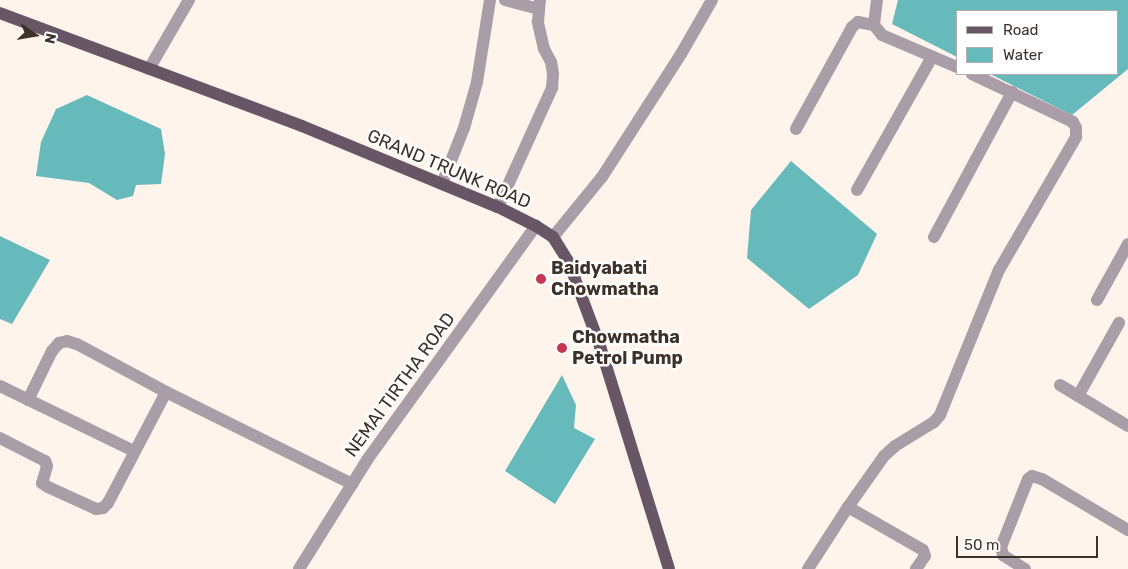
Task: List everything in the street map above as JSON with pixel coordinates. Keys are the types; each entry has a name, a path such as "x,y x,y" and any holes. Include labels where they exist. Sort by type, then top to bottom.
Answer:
{"main road":[{"name":"GRAND TRUNK ROAD","path":"0,13 302,126 498,207 536,226 553,237 569,263 600,346 669,569"}],"street":[{"path":"148,69 189,0"},
{"path":"442,184 464,128 477,82 490,0"},
{"path":"498,207 552,88 554,74 551,62 542,44 539,4 505,0"},
{"path":"553,237 602,177 682,54 712,0"},
{"path":"874,26 876,0"},
{"path":"796,129 852,27 858,22 874,26 882,35 956,67"},
{"path":"857,190 932,57"},
{"path":"808,569 848,507 889,451 934,422 940,415 999,270 1076,137 1076,128 1073,122 974,75"},
{"path":"934,237 1012,92"},
{"name":"NEMAI TIRTHA ROAD","path":"299,569 367,460 536,226"},
{"path":"1097,300 1126,251"},
{"path":"1078,396 1119,323"},
{"path":"28,400 52,351 59,342 67,341 77,344 166,392 352,484"},
{"path":"1060,385 1128,426"},
{"path":"0,387 134,451"},
{"path":"0,438 45,461 47,466 42,483 96,509 103,508 108,503 166,392"},
{"path":"1024,569 1003,555 1001,547 1028,479 1032,476 1042,479 1128,530"},
{"path":"848,507 923,550 925,556 916,569"}],"water":[{"path":"898,0 1128,0 1128,69 1072,115 992,75 1118,75 1118,10 956,10 956,56 892,24"},
{"path":"87,95 161,129 165,154 161,184 136,185 133,196 117,200 89,183 36,176 41,142 56,109"},
{"path":"791,161 877,234 858,275 809,309 747,258 751,210"},
{"path":"0,236 50,260 12,324 0,319"},
{"path":"562,375 576,405 574,428 595,439 555,504 505,471"}],"place":[{"name":"Baidyabati Chowmatha","path":"541,279"},
{"name":"Chowmatha Petrol Pump","path":"562,348"}]}
